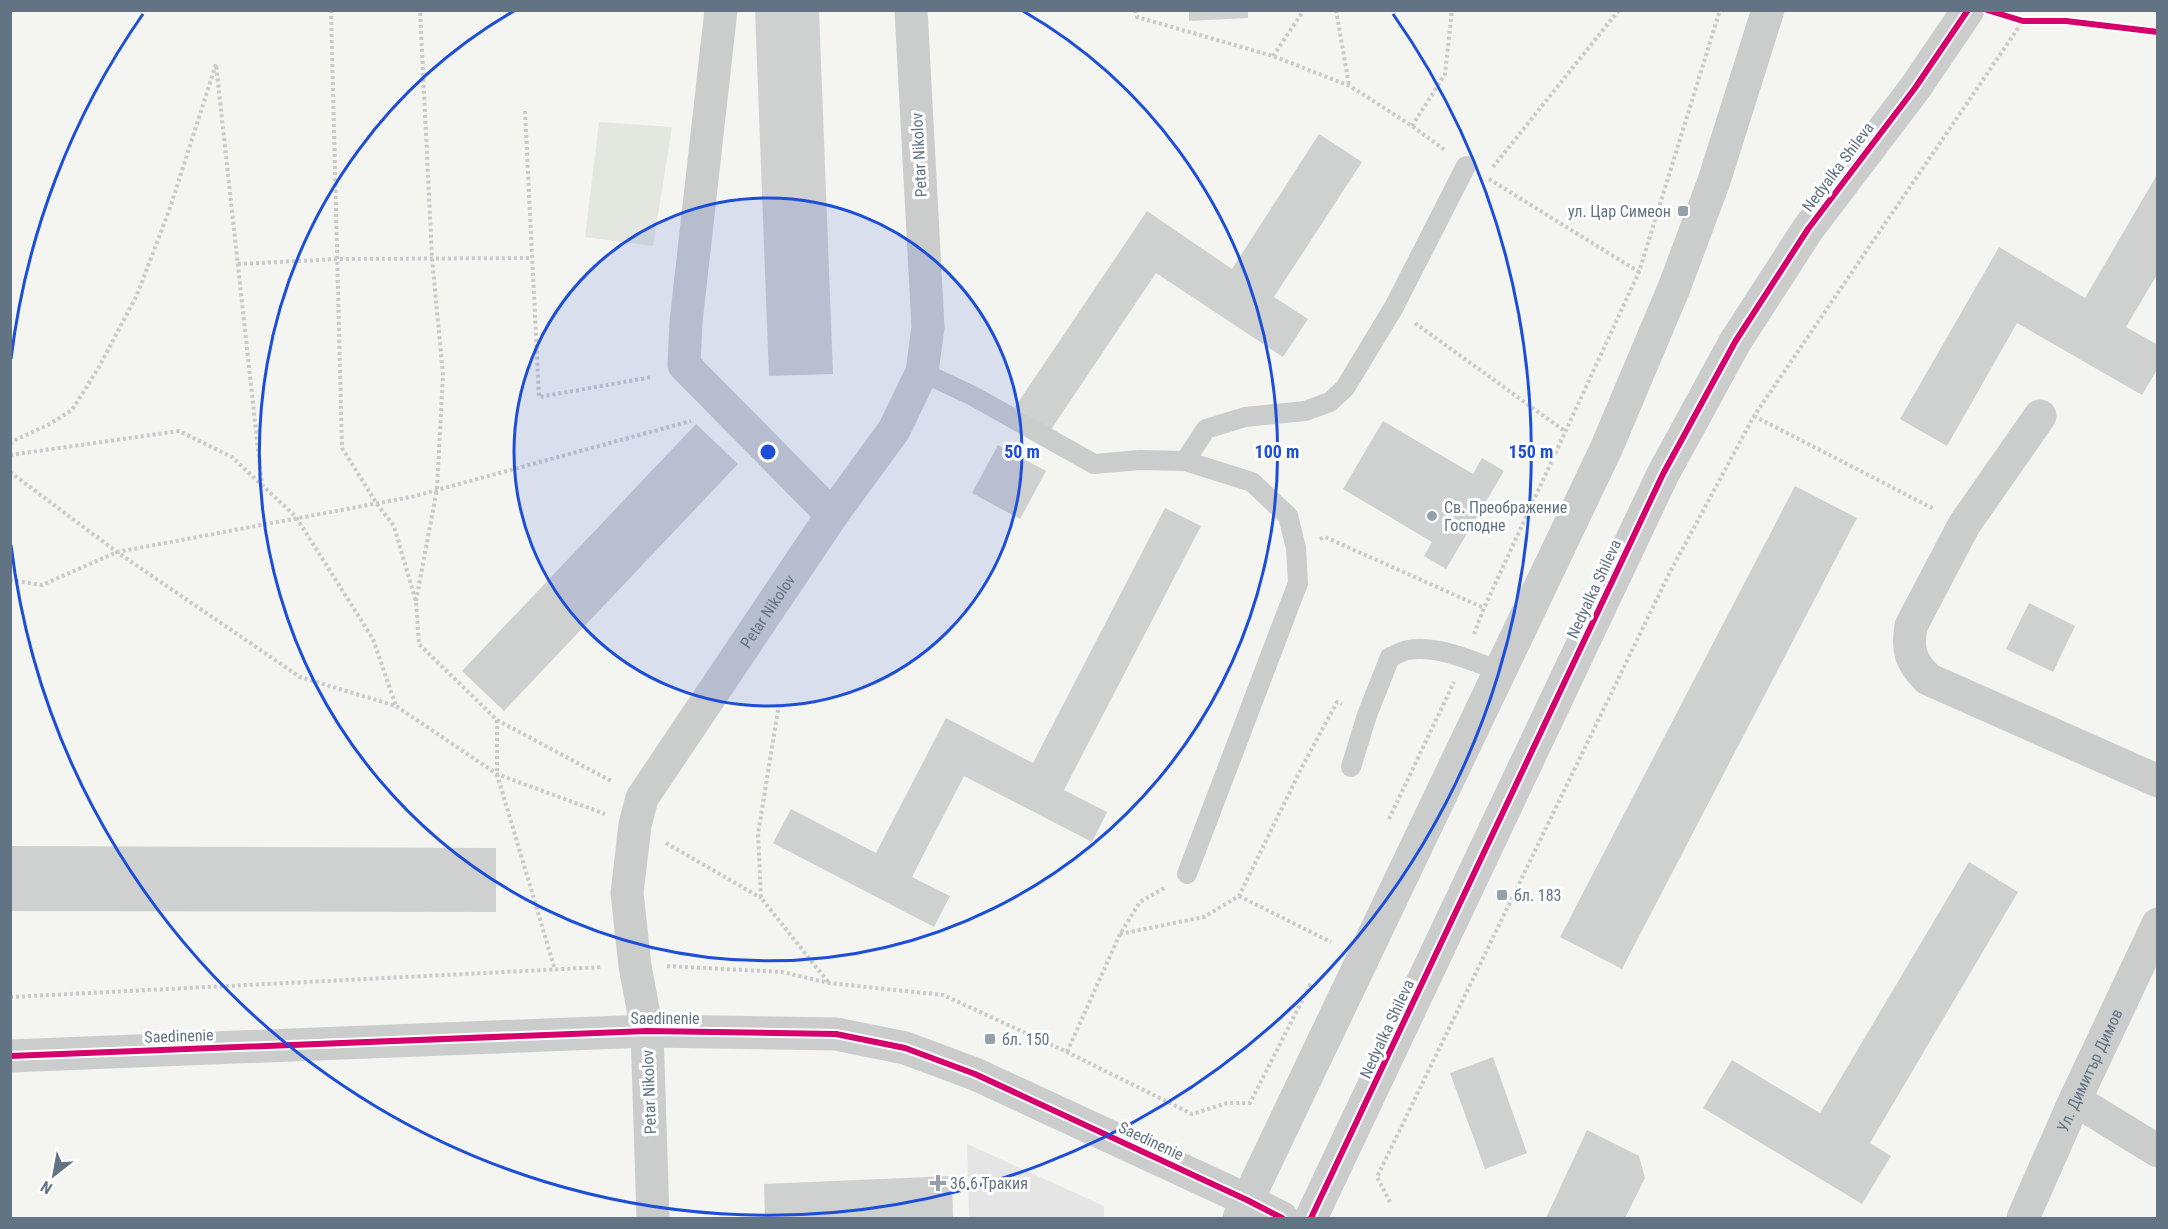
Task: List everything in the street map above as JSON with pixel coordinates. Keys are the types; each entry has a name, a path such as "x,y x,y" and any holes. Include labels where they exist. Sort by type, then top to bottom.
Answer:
{"street":[{"path":"721,10 686,322 684,365 832,515"},
{"name":"Petar Nikolov","path":"653,1218 647,1030 635,966 627,893 638,812 832,515 894,430 922,372 928,327 911,10"},
{"path":"1243,1209 1606,448 1674,288 1714,181 1768,10"},
{"name":"Nedyalka Shileva","path":"1311,1218 1663,474 1735,342 1808,229 1914,88 1968,10"},
{"path":"2040,416 1964,525 1911,626 1909,640 1911,655 1917,668 1928,678 2157,781"},
{"name":"Ул. Димитър Димов","path":"2023,1218 2074,1100 2157,924"},
{"name":"Saedinenie","path":"10,1056 647,1030 836,1034 905,1048 975,1074 1243,1209 1282,1218"},
{"path":"2074,1100 2157,1151"}],"lane":[{"path":"1185,461 1206,429 1245,417 1305,411 1330,402 1345,388 1394,307 1466,166"},
{"path":"922,372 973,396 1095,464 1140,460 1185,461 1252,482 1288,516 1296,548 1298,583 1187,874"},
{"path":"1351,767 1367,715 1390,657 1407,650 1429,650 1465,658 1500,671"}],"path":[{"path":"332,10 342,448 394,526 416,602 419,644 497,720 638,812 761,898 829,983"},
{"path":"416,602 437,489 443,375 432,258 420,10"},
{"path":"1135,10 1137,17 1273,56 1350,86 1412,126 1466,166 1639,272"},
{"path":"1273,56 1304,10"},
{"path":"1336,10 1350,86"},
{"path":"1412,126 1445,74 1452,10"},
{"path":"1485,177 1619,10"},
{"path":"1386,824 1465,658 1484,608 1639,272 1720,10"},
{"path":"2014,18 2034,21"},
{"path":"1390,1202 1377,1177 1669,574 1754,416 2024,21"},
{"path":"10,444 17,438 48,425 72,410 99,367 137,295 170,207 216,64 262,486"},
{"path":"525,111 539,397 689,370"},
{"path":"238,264 338,259 532,258"},
{"path":"1394,307 1566,432"},
{"path":"10,580 42,585 117,552 296,517 378,504 729,411"},
{"path":"1754,416 1964,525"},
{"path":"10,455 179,431 232,458 296,517 373,639 396,706"},
{"path":"10,471 117,552 300,677 396,706 497,774 638,812"},
{"path":"1296,548 1324,537 1484,608"},
{"path":"1120,934 1204,917 1239,896 1302,767 1337,702 1367,715"},
{"path":"761,898 758,834 779,704"},
{"path":"497,720 497,774 555,970"},
{"path":"1067,1052 1120,934 1140,902 1187,874"},
{"path":"1239,896 1331,942 1336,932"},
{"path":"658,965 782,972 829,983 943,995 1067,1052 1192,1114 1227,1103 1250,1103 1316,973"},
{"path":"10,997 577,969"}],"shaded area":[{"path":"599,122 672,127 653,246 585,237"},
{"path":"967,1144 1104,1206 1104,1218 969,1218"}],"building":[{"path":"755,10 819,10 833,374 769,376"},
{"path":"1189,10 1248,10 1248,18 1189,21"},
{"path":"1319,134 1362,162 1274,297 1308,319 1283,357 1156,273 1050,431 1015,407 1147,211 1232,269"},
{"path":"2158,173 2158,273 2126,327 2158,345 2158,368 2142,395 2017,323 1947,446 1900,419 1999,247 2085,298"},
{"name":"Св. Преображение Господне","path":"1383,421 1473,474 1482,458 1504,471 1446,569 1424,556 1432,542 1343,489"},
{"path":"696,424 738,464 504,711 462,671"},
{"path":"998,445 1046,471 1020,519 972,493"},
{"path":"1795,486 1857,518 1622,969 1560,937"},
{"path":"1165,508 1201,526 1064,790 1107,812 1092,842 964,776 912,877 950,896 934,927 773,843 791,809 876,853 946,718 1033,763"},
{"path":"2029,603 2075,626 2053,672 2006,649"},
{"path":"10,846 496,848 496,912 10,911"},
{"path":"1969,862 2018,892 1870,1143 1891,1156 1862,1204 1703,1108 1732,1060 1820,1113"},
{"path":"1493,1057 1527,1153 1485,1169 1450,1073"},
{"path":"1587,1130 1639,1156 1645,1178 1625,1218 1546,1218"},
{"path":"952,1176 953,1218 765,1218 764,1184"}],"cycle path":[{"path":"1311,1218 1663,474 1735,342 1808,229 1915,88 1968,10"},
{"path":"1987,10 2023,21 2066,21 2158,32"},
{"path":"10,1056 647,1031 836,1034 905,1048 975,1074 1282,1218"}],"place":[{"name":"ул. Цар Симеон","path":"1683,211"},
{"name":"Св. Преображение Господне","path":"1432,516"},
{"name":"бл. 183","path":"1502,895"},
{"name":"бл. 150","path":"990,1039"},
{"name":"36.6 Тракия","path":"938,1183"}]}
